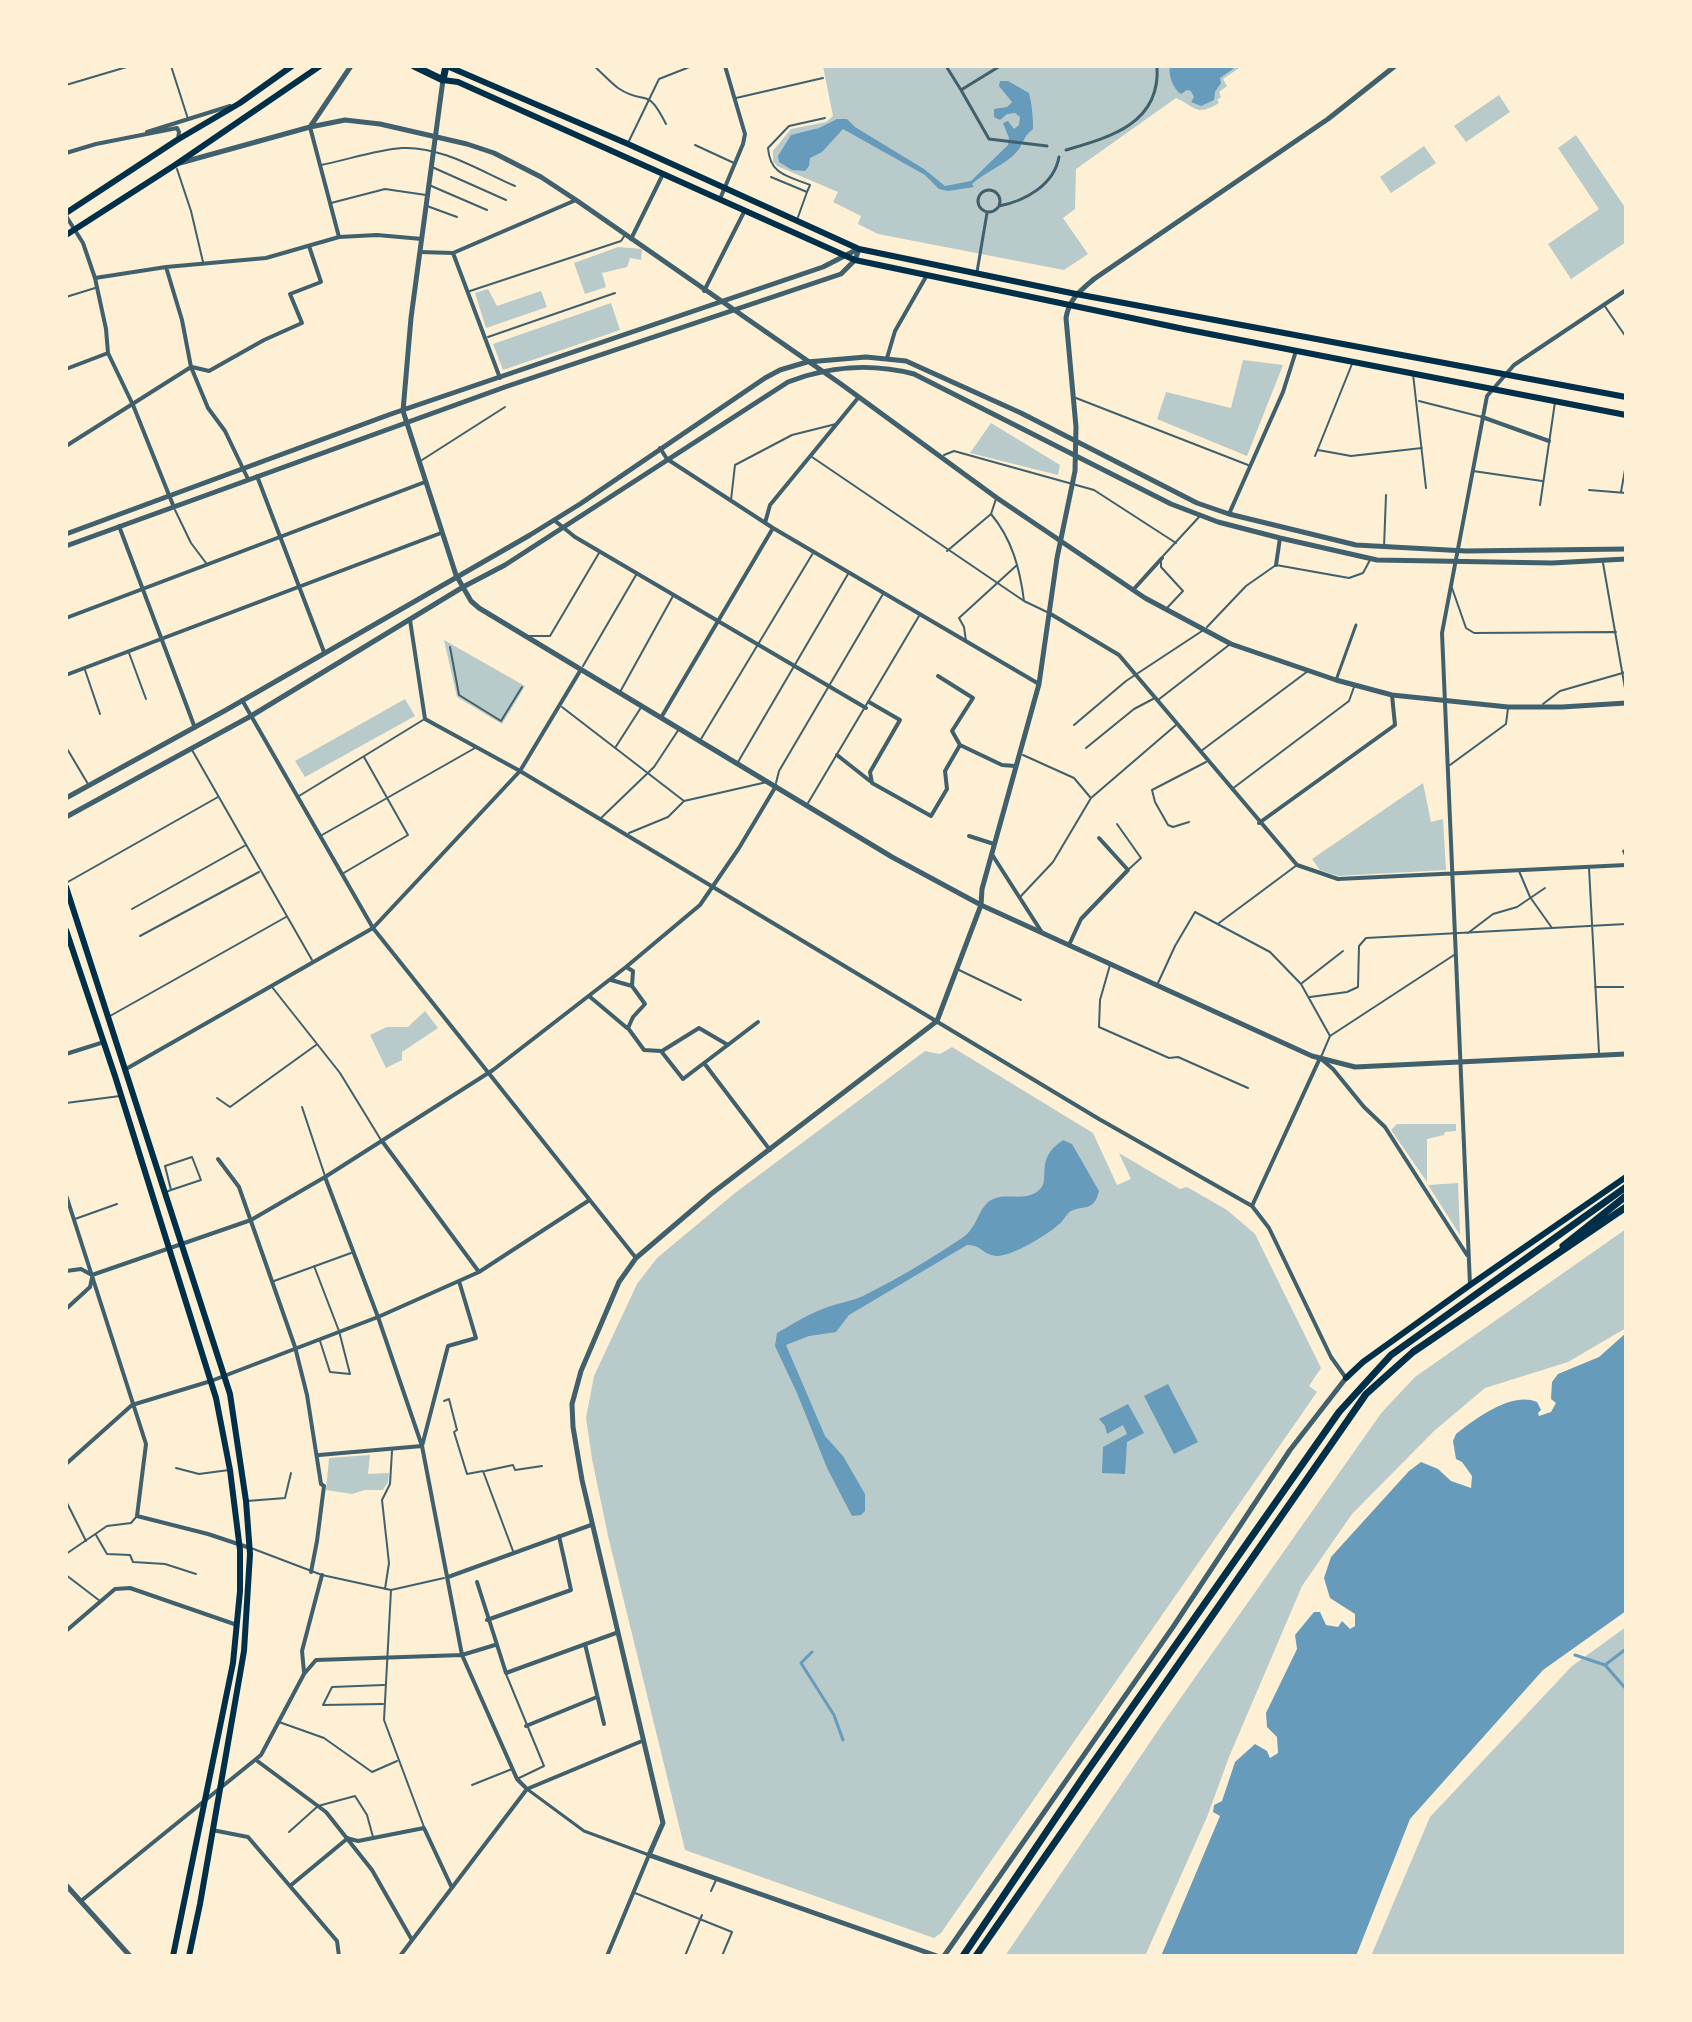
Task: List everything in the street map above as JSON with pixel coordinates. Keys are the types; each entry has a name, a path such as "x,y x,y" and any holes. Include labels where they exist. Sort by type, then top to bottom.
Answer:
{"main road":[{"path":"66,214 177,140 240,103 292,66"},
{"path":"66,235 320,66"},
{"path":"414,66 443,80 458,82 855,260 1352,363 1626,415"},
{"path":"443,80 446,66 628,144 859,249 1076,294 1626,397"},
{"path":"66,885 168,1191 224,1375 236,1423 246,1501 250,1548 244,1651 189,1956"},
{"path":"66,930 211,1381 222,1421 239,1543 233,1663 173,1956"},
{"path":"1346,1378 1470,1285 1626,1177"},
{"path":"963,1956 1086,1773 1339,1412 1391,1355 1626,1187"},
{"path":"1544,1263 1626,1196"},
{"path":"976,1956 1366,1394 1413,1352 1626,1207"}],"street":[{"path":"339,237 310,127 351,66"},
{"path":"720,199 745,134 725,66"},
{"path":"946,66 989,139 1047,146"},
{"path":"961,90 1000,66"},
{"path":"1066,150 1117,133 1143,115 1158,82 1157,66"},
{"path":"607,1956 663,1823 591,1525 573,1427 572,1404 581,1371 619,1282 636,1258 711,1194 937,1021 981,905 982,889 1039,684 1076,458 1066,318 1068,305 1076,294 1328,119 1395,66"},
{"path":"443,80 411,318 403,411 456,575 471,601 479,608 892,857 981,905 1320,1058 1355,1067 1626,1054"},
{"path":"141,135 240,103"},
{"path":"175,165 345,120 435,135 494,153 541,177 576,200 859,397 997,498 1133,590 1231,644 1354,686 1392,695 1508,707 1626,703"},
{"path":"66,153 177,128 177,140"},
{"path":"987,213 1036,191 1050,178 1059,157"},
{"path":"628,237 663,174"},
{"path":"987,213 978,203 985,191 994,191 998,195 999,206"},
{"path":"420,252 453,253 576,200"},
{"path":"704,291 744,212"},
{"path":"977,272 987,213"},
{"path":"66,214 83,243 95,278 108,353 133,405 173,505"},
{"path":"95,278 166,267 266,258 339,237 377,235 422,239"},
{"path":"66,446 191,367 209,371 302,323 290,294 321,282 309,246"},
{"path":"66,534 403,411 722,303 846,257 859,249"},
{"path":"66,546 405,421 841,274 855,260 859,249"},
{"path":"453,253 500,378"},
{"path":"166,267 182,320 191,367 208,408 225,431 248,479"},
{"path":"887,358 895,331 927,275"},
{"path":"1470,1285 1442,633 1487,396 1529,354 1626,290"},
{"path":"1229,514 1283,392 1296,351"},
{"path":"66,369 108,353"},
{"path":"66,798 195,728 554,520 765,378 807,362 843,358 906,361 1021,413 1197,503 1229,514 1356,545 1457,551 1626,549"},
{"path":"66,817 251,716 463,587 505,565 788,382 823,372 859,367 893,368 914,374 1076,458 1200,516 1370,559 1602,562 1626,559"},
{"path":"765,523 770,505 859,397"},
{"path":"1482,417 1549,441"},
{"path":"660,448 667,459 773,528 1039,684"},
{"path":"257,476 324,652"},
{"path":"66,618 425,482"},
{"path":"554,520 575,537 830,687 900,720 870,772 872,783"},
{"path":"119,526 195,728"},
{"path":"662,716 773,528"},
{"path":"66,675 443,532"},
{"path":"1276,565 1280,538"},
{"path":"1133,590 1162,558"},
{"path":"1049,613 1119,655 1297,865 1338,879 1626,865"},
{"path":"410,620 425,719 520,771 705,881 713,889 1252,1206 1269,1228 1331,1357 1346,1378 1290,1450 1173,1627 944,1956"},
{"path":"1336,680 1356,625"},
{"path":"126,1069 373,928 520,771 580,671"},
{"path":"938,676 973,698 952,731 960,745 1002,765 1018,767"},
{"path":"1259,823 1395,725 1392,695"},
{"path":"242,700 373,928 636,1258"},
{"path":"837,755 872,783 931,816 947,789 945,771 960,745"},
{"path":"66,1271 81,1269 92,1275 251,1220 488,1074 700,905 776,786"},
{"path":"969,836 996,844"},
{"path":"1069,945 1081,919 1128,870 1099,838"},
{"path":"993,856 1042,933"},
{"path":"626,967 633,971 632,986"},
{"path":"611,979 632,986 645,1004 628,1028"},
{"path":"589,996 628,1028 644,1050 661,1051 699,1028 728,1045"},
{"path":"661,1051 683,1079 758,1022"},
{"path":"66,1053 104,1042"},
{"path":"1252,1206 1320,1058"},
{"path":"1320,1058 1385,1127 1469,1258"},
{"path":"704,1063 770,1150"},
{"path":"382,1141 479,1272"},
{"path":"218,1159 239,1187 295,1347 307,1395 319,1455 321,1484 324,1486 311,1572"},
{"path":"325,1177 422,1446 462,1655 517,1779 584,1831 937,1956"},
{"path":"66,1195 146,1444 137,1516 250,1548"},
{"path":"66,1464 132,1405 211,1381 378,1317 459,1281 479,1272 588,1201"},
{"path":"66,1309 90,1287 92,1275"},
{"path":"422,1446 448,1346 476,1338 459,1281"},
{"path":"319,1455 422,1446"},
{"path":"448,1577 591,1525"},
{"path":"487,1620 571,1590 559,1536"},
{"path":"304,1674 302,1651 322,1575"},
{"path":"477,1582 506,1673 616,1633"},
{"path":"66,1631 115,1589 130,1588 237,1625"},
{"path":"585,1644 604,1724"},
{"path":"81,1901 256,1760 266,1749 304,1674 316,1660 462,1655 495,1645"},
{"path":"526,1726 597,1697"},
{"path":"400,1956 527,1789 642,1741"},
{"path":"256,1760 318,1806 348,1838 372,1870 412,1940"},
{"path":"348,1838 358,1841 424,1828 452,1888"},
{"path":"212,1830 248,1837 337,1941 339,1956"},
{"path":"290,1886 348,1838"},
{"path":"66,1885 130,1956"},
{"path":"66,1899 74,1894"}],"lane":[{"path":"66,85 130,66"},
{"path":"171,66 188,121"},
{"path":"594,66 618,88 649,98 657,105 666,124"},
{"path":"628,144 659,79 692,66"},
{"path":"735,98 823,78"},
{"path":"796,221 810,185 776,170 769,161 768,148 789,126 825,118"},
{"path":"695,145 735,163"},
{"path":"319,165 401,148 445,155 515,186"},
{"path":"175,165 191,211 203,264"},
{"path":"431,167 506,200"},
{"path":"771,177 807,192"},
{"path":"428,185 487,210"},
{"path":"329,204 385,189 427,195"},
{"path":"426,206 457,217"},
{"path":"469,291 628,237"},
{"path":"66,297 97,287"},
{"path":"487,338 615,293"},
{"path":"1604,305 1626,337"},
{"path":"1315,456 1352,363"},
{"path":"1413,374 1426,488"},
{"path":"1073,397 1250,466"},
{"path":"1417,401 1482,417"},
{"path":"1540,505 1555,401"},
{"path":"418,463 505,407"},
{"path":"731,501 735,465 792,435 837,424"},
{"path":"1318,450 1351,456 1422,448"},
{"path":"941,457 954,451 1073,483 1114,501 1176,543"},
{"path":"811,456 997,584 1049,613"},
{"path":"1621,493 1626,464"},
{"path":"1472,471 1543,481"},
{"path":"1589,490 1626,493"},
{"path":"1384,548 1386,495"},
{"path":"947,551 991,514 997,498"},
{"path":"173,505 191,543 208,566"},
{"path":"991,514 1004,529 1017,565 1024,601"},
{"path":"1166,610 1183,591 1161,567 1162,558 1200,516"},
{"path":"528,636 550,636 600,552"},
{"path":"700,740 814,552"},
{"path":"1074,725 1126,681 1204,630 1246,586 1276,565 1349,578 1363,573 1370,559"},
{"path":"1602,562 1626,694"},
{"path":"966,641 959,618 1017,565"},
{"path":"738,763 848,572"},
{"path":"580,671 637,574"},
{"path":"1451,586 1466,628 1474,633 1616,632"},
{"path":"776,786 779,771 883,593"},
{"path":"620,692 674,595"},
{"path":"808,804 920,614"},
{"path":"1086,748 1134,709 1156,699 1231,644"},
{"path":"450,647 459,695 501,721 522,687"},
{"path":"129,652 146,699"},
{"path":"84,668 100,714"},
{"path":"1200,752 1308,671"},
{"path":"1541,707 1544,700 1560,691 1624,673"},
{"path":"1231,789 1349,701 1354,694 1354,686"},
{"path":"560,705 684,801"},
{"path":"615,748 643,705"},
{"path":"1446,768 1506,724 1508,707"},
{"path":"298,796 425,719"},
{"path":"1019,898 1053,862 1091,798 1177,724"},
{"path":"600,819 648,774 680,728"},
{"path":"66,747 88,785"},
{"path":"320,836 475,748"},
{"path":"191,749 313,962"},
{"path":"1021,754 1074,778 1091,798"},
{"path":"342,874 408,835 364,757"},
{"path":"1189,822 1173,827 1168,825 1163,820 1152,790 1207,762"},
{"path":"626,834 668,817 684,801 768,782"},
{"path":"66,885 218,796"},
{"path":"1117,824 1141,858 1128,870"},
{"path":"132,909 246,845"},
{"path":"1626,849 1623,851 1626,857"},
{"path":"1218,923 1297,865"},
{"path":"1589,867 1599,1055"},
{"path":"1519,870 1530,897 1553,929"},
{"path":"140,936 260,871"},
{"path":"1467,934 1493,914 1517,907 1545,888"},
{"path":"1157,985 1195,912 1266,950 1301,984 1330,1036"},
{"path":"108,1017 287,917"},
{"path":"1310,997 1347,992 1358,987 1359,946 1366,938 1626,924"},
{"path":"1301,984 1343,951"},
{"path":"1320,1058 1330,1036 1455,954"},
{"path":"1110,964 1100,1000 1099,1027 1248,1088"},
{"path":"957,969 1021,1000"},
{"path":"272,987 345,1080 382,1141"},
{"path":"1595,987 1626,987"},
{"path":"217,1098 230,1107 317,1044"},
{"path":"66,1103 121,1096"},
{"path":"302,1107 325,1177"},
{"path":"192,1157 201,1180 168,1191 165,1166 192,1157"},
{"path":"74,1219 117,1204"},
{"path":"273,1281 354,1252"},
{"path":"314,1266 339,1331 350,1374 330,1372 319,1338"},
{"path":"444,1401 449,1399 457,1430 454,1432 467,1474 513,1465 515,1470 542,1466"},
{"path":"385,1589 389,1563 382,1500 390,1484 392,1450"},
{"path":"176,1468 199,1474 230,1470"},
{"path":"483,1471 514,1552"},
{"path":"246,1501 285,1498 291,1473"},
{"path":"66,1501 86,1542"},
{"path":"66,1554 107,1526 131,1523 137,1516"},
{"path":"96,1535 107,1554 130,1555 133,1562 165,1564 196,1574"},
{"path":"250,1548 311,1572 391,1590 448,1577"},
{"path":"66,1575 100,1601"},
{"path":"391,1590 383,1704 388,1737 424,1828"},
{"path":"506,1673 544,1766 517,1779"},
{"path":"383,1704 323,1705 332,1687 385,1685"},
{"path":"279,1722 324,1738 372,1772 398,1761"},
{"path":"472,1785 512,1769"},
{"path":"289,1832 318,1806 355,1796 367,1815 373,1838"},
{"path":"711,1891 716,1879"},
{"path":"634,1893 701,1917 732,1932 722,1956"},
{"path":"685,1956 701,1917"}],"shaded area":[{"path":"823,66 1242,66 1223,79 1227,86 1219,92 1219,103 1201,110 1176,98 1076,169 1075,209 1063,218 1088,254 1064,270 878,234 858,224 861,216 833,202 838,192 777,166 773,161 773,151 791,129 826,122 833,116"},
{"path":"1499,95 1510,112 1466,142 1454,126"},
{"path":"1576,135 1626,209 1626,242 1571,279 1548,244 1599,209 1558,148"},
{"path":"1424,146 1436,163 1391,193 1380,177"},
{"path":"618,247 642,249 641,260 630,258 627,267 602,273 606,287 585,294 574,263"},
{"path":"488,289 497,306 541,291 547,307 486,328 475,293"},
{"path":"611,303 620,330 503,370 493,344"},
{"path":"1243,360 1283,365 1247,456 1157,419 1166,392 1231,408"},
{"path":"991,423 1060,465 1058,475 970,453"},
{"path":"444,640 525,686 502,724 457,697"},
{"path":"405,699 415,716 305,777 295,761"},
{"path":"1423,783 1431,822 1443,819 1446,870 1338,876 1320,870 1312,859"},
{"path":"425,1011 438,1028 402,1052 402,1060 386,1068 370,1035 387,1027 408,1027"},
{"path":"952,1047 1093,1133 1117,1185 1131,1179 1119,1153 1180,1189 1187,1187 1227,1210 1255,1234 1321,1368 1309,1386 1317,1392 941,1933 934,1938 685,1850 608,1536 586,1418 594,1376 637,1284 657,1258 735,1193 925,1051 940,1054"},
{"path":"1397,1124 1456,1124 1456,1131 1427,1139 1427,1182 1391,1130"},
{"path":"1458,1183 1460,1235 1428,1185"},
{"path":"1626,1229 1626,1328 1568,1362 1485,1388 1434,1431 1352,1514 1302,1586 1229,1757 1207,1817 1145,1956 1005,1956 1163,1723 1382,1412 1415,1377"},
{"path":"370,1455 368,1474 389,1473 383,1490 352,1494 326,1490 329,1458"},
{"path":"1626,1627 1626,1956 1371,1956 1430,1817 1572,1666"}],"water":[{"path":"1170,66 1232,66 1233,69 1220,78 1214,100 1201,106 1191,102 1194,97 1191,91 1181,94 1176,89 1170,77"},
{"path":"1000,81 1008,81 1029,93 1033,129 1014,154 978,179 972,184 974,187 948,191 939,189 925,175 843,129 822,152 810,158 805,171 792,170 779,162 778,156 791,135 819,128 837,119 847,119 945,186 971,181 1008,145 1009,138 1003,123 1008,121 1014,129 1019,125 1020,117 1015,113 1007,114 1000,120 994,117 994,109 1007,107 1012,102 999,86"},
{"path":"1063,1140 1072,1144 1099,1191 1091,1205 1071,1211 1046,1234 1010,1253 996,1256 967,1245 849,1315 836,1332 809,1336 786,1345 825,1436 843,1456 865,1494 865,1511 852,1516 827,1468 775,1346 777,1333 814,1312 867,1294 927,1260 967,1234 991,1200 1027,1196 1038,1191 1044,1181 1048,1155"},
{"path":"1626,1333 1626,1611 1543,1670 1410,1819 1356,1956 1161,1956 1220,1816 1213,1812 1214,1805 1222,1801 1235,1762 1255,1744 1267,1751 1270,1758 1278,1753 1277,1737 1267,1727 1266,1713 1297,1649 1295,1635 1314,1612 1320,1612 1326,1625 1338,1627 1342,1621 1350,1629 1355,1626 1355,1614 1330,1598 1324,1578 1331,1557 1409,1471 1421,1462 1438,1469 1451,1481 1471,1488 1472,1476 1456,1459 1453,1441 1456,1434 1494,1408 1516,1400 1537,1402 1541,1410 1539,1416 1551,1412 1556,1403 1551,1399 1552,1382 1558,1374 1599,1357"},
{"path":"1168,1384 1198,1442 1174,1454 1144,1396"},
{"path":"1128,1404 1144,1433 1127,1442 1125,1474 1102,1473 1103,1447 1127,1434 1123,1425 1107,1434 1099,1419"}],"waterway":[{"path":"1605,1665 1626,1649"},
{"path":"812,1652 801,1663 834,1715 843,1740"},
{"path":"1575,1655 1605,1665 1626,1689"}]}
